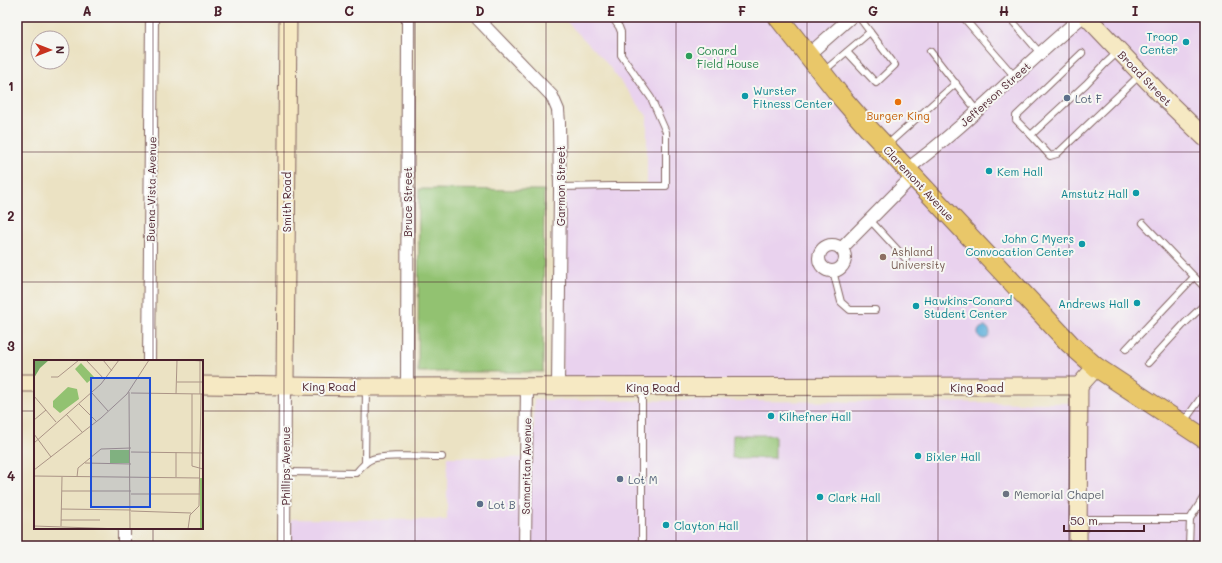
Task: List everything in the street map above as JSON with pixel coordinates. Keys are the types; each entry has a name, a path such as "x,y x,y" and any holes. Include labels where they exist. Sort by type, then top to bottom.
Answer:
{"main road":[{"name":"Claremont Avenue","path":"778,17 842,98 885,147 1070,344 1096,367 1205,439"}],"street":[{"name":"Buena Vista Avenue","path":"149,360 152,17"},
{"name":"Smith Road","path":"285,386 288,17"},
{"name":"Bruce Street","path":"407,386 408,17"},
{"name":"Garmon Street","path":"476,17 552,96 558,110 560,187 558,386"},
{"path":"808,55 851,17"},
{"name":"Jefferson Street","path":"841,249 870,220 909,173 1040,53 1082,17"},
{"name":"Broad Street","path":"1087,17 1205,138"},
{"path":"828,245 836,246 841,249 844,255 844,263 838,270 833,271 829,271 822,266 819,258 821,250 828,245"},
{"path":"1078,546 1079,386 1096,367"},
{"path":"17,383 34,383"},
{"name":"King Road","path":"203,385 642,387 1079,386"},
{"name":"Phillips Avenue","path":"284,546 285,386"},
{"name":"Samaritan Avenue","path":"525,546 527,386"},
{"path":"124,529 124,546"}],"lane":[{"path":"560,187 666,186 666,132 651,98 621,55 621,32 612,17"},
{"path":"846,52 876,83 895,65 859,17"},
{"path":"963,17 1014,77"},
{"path":"1009,17 1040,53"},
{"path":"822,73 870,32"},
{"path":"930,51 978,111"},
{"path":"1031,136 1120,51"},
{"path":"1082,53 1016,116 1016,120 1050,156 1057,154 1141,74"},
{"path":"885,147 956,83"},
{"path":"870,220 906,259"},
{"path":"1143,223 1205,288"},
{"path":"833,271 841,302 850,310 875,310"},
{"path":"1126,349 1194,277"},
{"path":"1148,363 1205,304"},
{"path":"365,463 366,386"},
{"path":"642,387 642,546"},
{"path":"1182,424 1205,392"},
{"path":"285,472 356,473 371,459 388,457 442,457"},
{"path":"1189,546 1190,519 1205,495"},
{"path":"1078,519 1190,519"}],"shaded area":[{"name":"Ashland University","path":"562,17 1205,17 1205,546 291,546 291,519 447,520 447,457 534,458 534,400 1070,403 1107,360 1070,384 562,380 560,187 647,185 647,116 604,60"}],"green space":[{"path":"419,189 544,190 543,372 418,372"},
{"path":"733,435 775,435 775,458 732,458"}],"water":[{"path":"982,327 986,327 990,333 986,339 982,339 978,335 978,331"}],"place":[{"name":"Troop Center","path":"1186,42"},
{"name":"Conard Field House","path":"689,56"},
{"name":"Wurster Fitness Center","path":"745,96"},
{"name":"Lot F","path":"1067,98"},
{"name":"Burger King","path":"898,102"},
{"name":"Kem Hall","path":"989,171"},
{"name":"Amstutz Hall","path":"1136,193"},
{"name":"John C Myers Convocation Center","path":"1082,244"},
{"name":"Ashland University","path":"883,257"},
{"name":"Andrews Hall","path":"1137,303"},
{"name":"Hawkins-Conard Student Center","path":"916,306"},
{"name":"Kilhefner Hall","path":"771,416"},
{"name":"Bixler Hall","path":"918,456"},
{"name":"Lot M","path":"620,479"},
{"name":"Memorial Chapel","path":"1006,494"},
{"name":"Clark Hall","path":"820,497"},
{"name":"Lot B","path":"480,504"},
{"name":"Clayton Hall","path":"666,525"}]}
